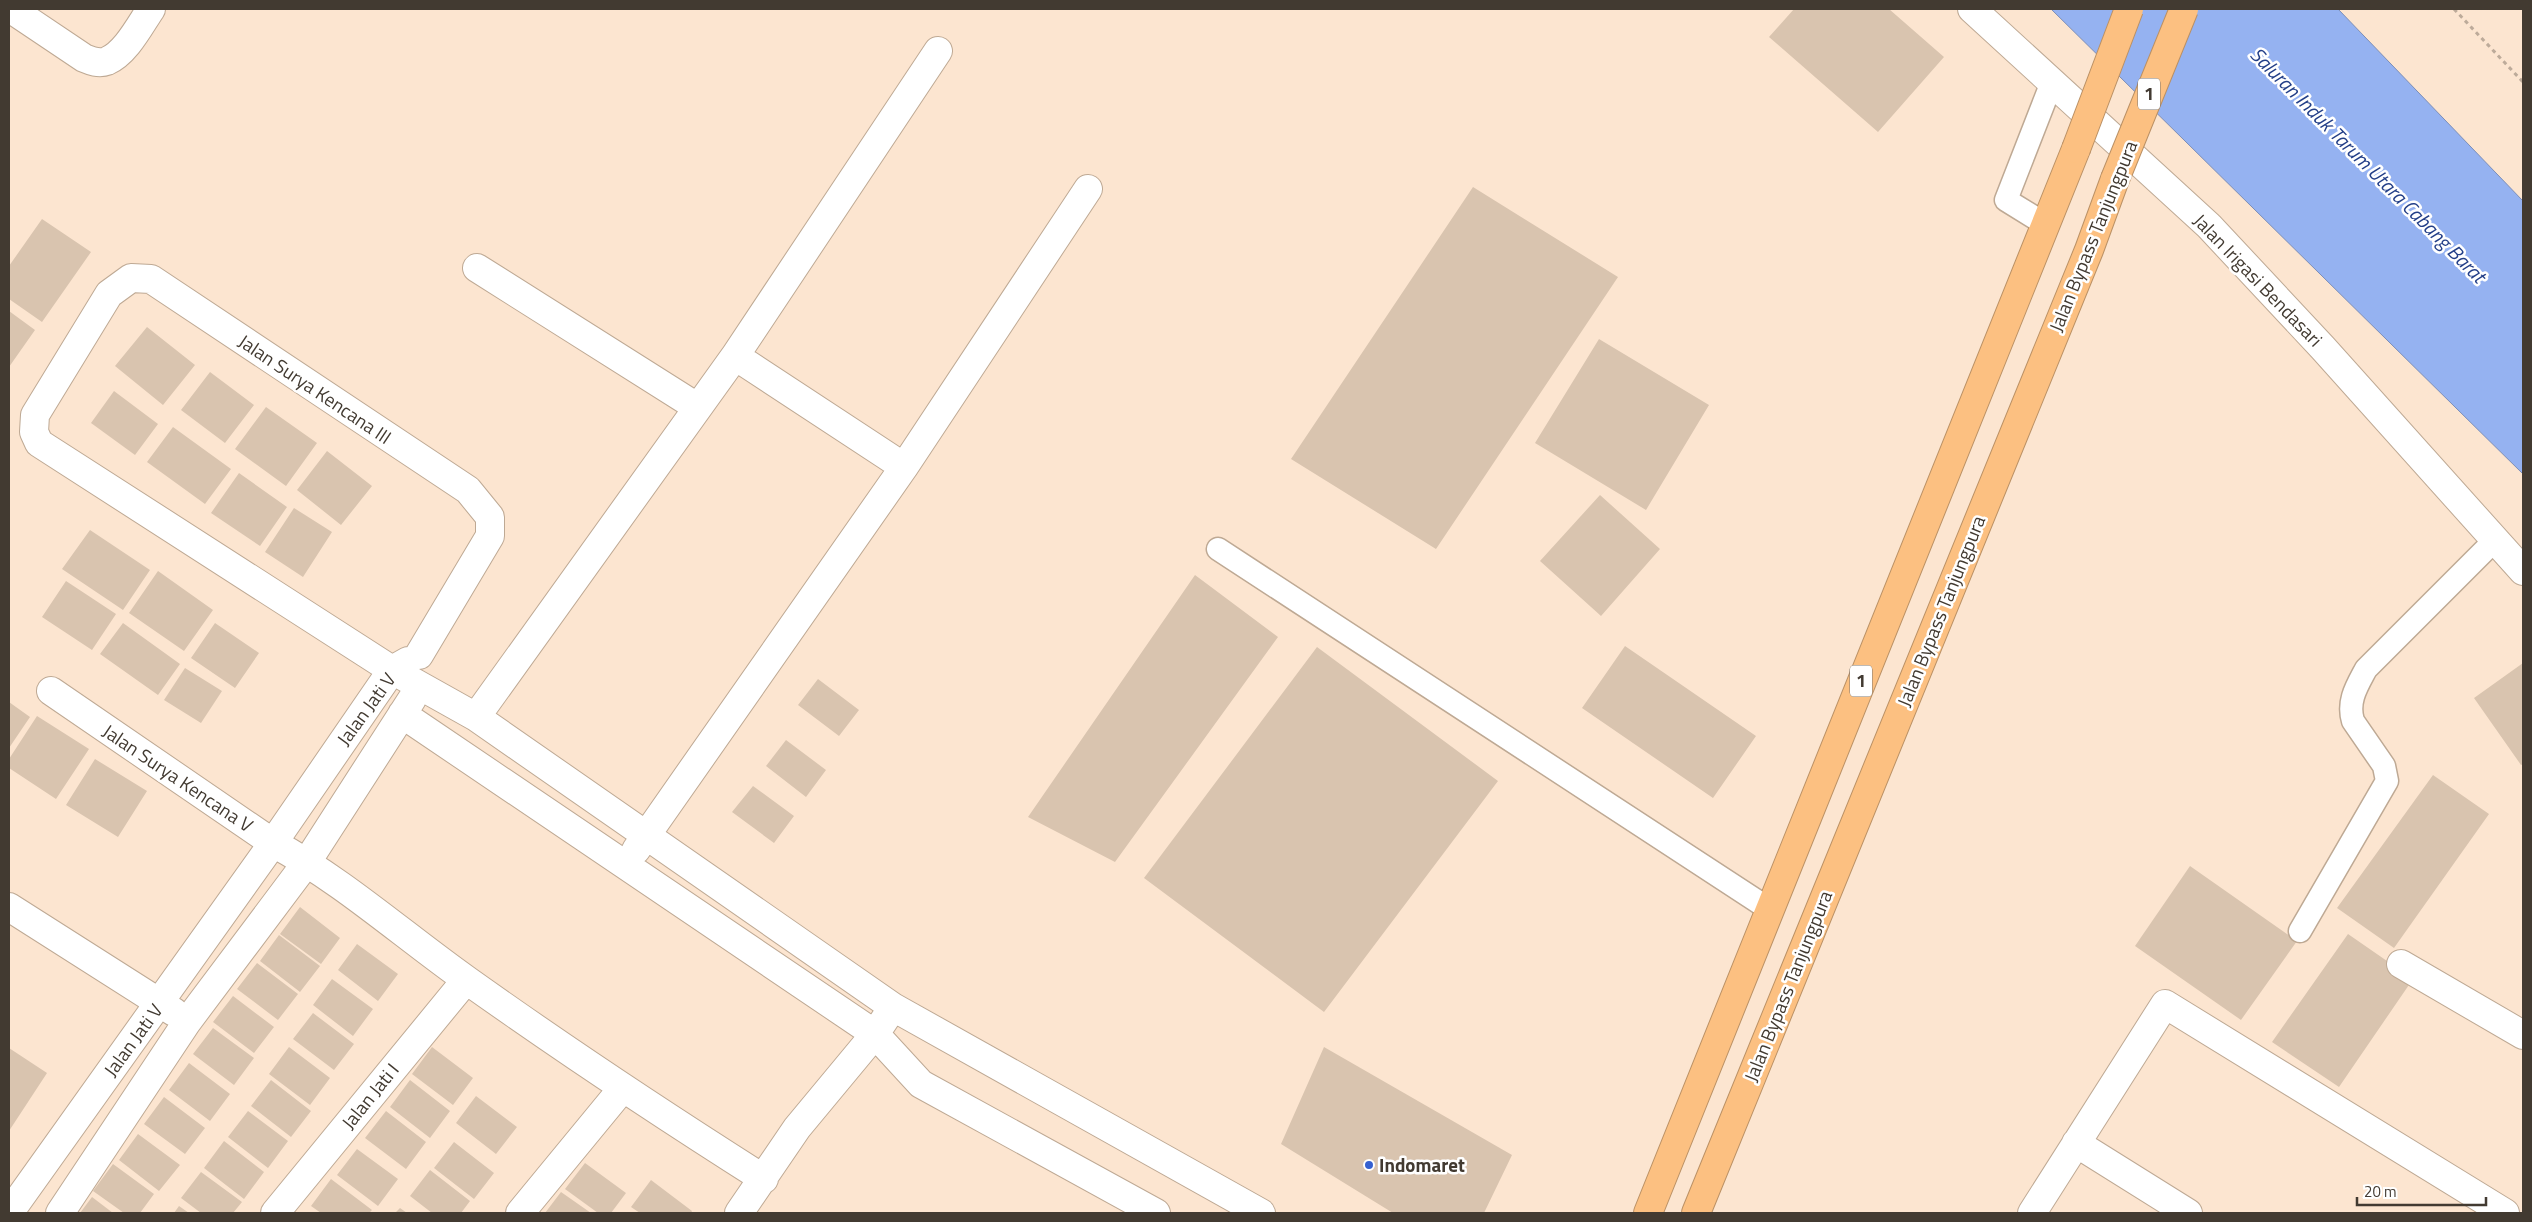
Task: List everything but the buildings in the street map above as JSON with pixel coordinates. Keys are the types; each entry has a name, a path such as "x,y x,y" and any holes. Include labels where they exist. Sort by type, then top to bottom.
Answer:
{"highway":[{"name":"1","path":"1648,1213 1769,908 2076,149 2129,9"},
{"name":"Jalan Bypass Tanjungpura","path":"1696,1213 2089,250 2115,179 2184,9"}],"street":[{"path":"11,9 84,58 96,62 106,62 118,54 151,9"},
{"name":"Jalan Irigasi Bendasari","path":"1972,9 2209,226 2323,348 2523,571"},
{"path":"476,717 735,356 938,51"},
{"path":"627,866 646,834 904,467 1088,189"},
{"path":"477,268 697,407"},
{"name":"Jalan Surya Kencana III","path":"392,670 40,443 34,432 35,416 109,294 131,278 151,279 468,490 490,517 490,536 419,655"},
{"path":"735,356 904,467"},
{"name":"Jalan Jati V","path":"15,1205 273,843 392,670 419,655 420,686 308,862 187,1022 60,1213"},
{"path":"392,670 476,717 893,1007 1261,1213"},
{"name":"Jalan Surya Kencana V","path":"51,691 273,843 308,862 466,980 622,1089 764,1179"},
{"path":"402,714 875,1034 921,1084 1156,1213"},
{"path":"9,907 160,1002 187,1022"},
{"path":"2401,964 2523,1035"},
{"name":"Jalan Jati I","path":"275,1213 466,980"},
{"path":"2032,1213 2165,1004 2505,1213"},
{"path":"739,1213 797,1128 875,1034 893,1007"},
{"path":"520,1213 622,1089"},
{"path":"2076,1143 2188,1213"},
{"path":"15,1205 46,1213"}],"lane":[{"path":"2045,224 2006,200 2052,82"},
{"path":"2300,931 2387,781 2384,766 2352,721 2350,713 2353,692 2366,669 2496,539"},
{"path":"1218,549 1769,908"}],"path":[{"path":"2454,9 2523,82"}],"water":[{"name":"Saluran Induk Tarum Utara Cabang Barat","path":"2051,9 2338,9 2523,201 2523,474"}],"place":[{"name":"Indomaret","path":"1369,1165"}]}
